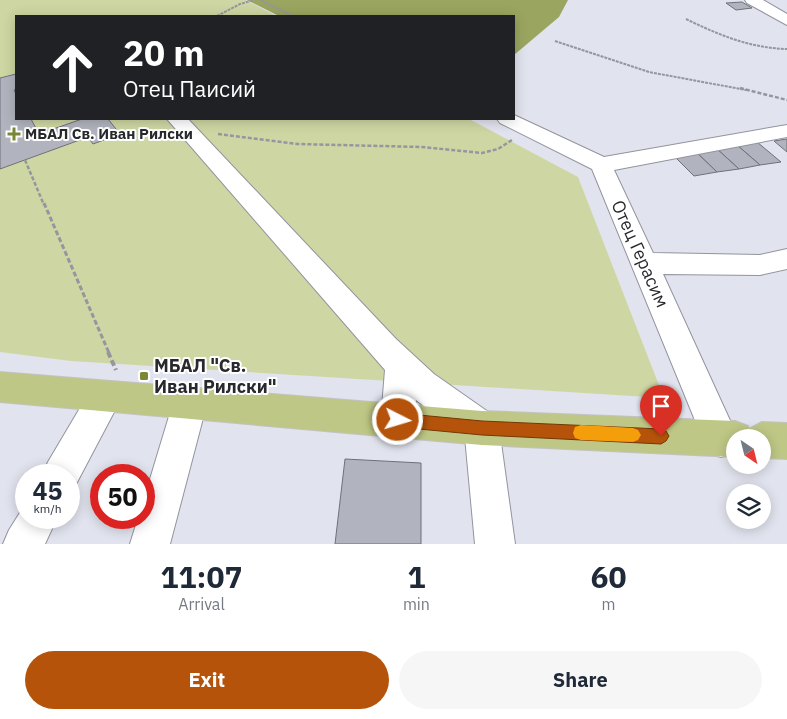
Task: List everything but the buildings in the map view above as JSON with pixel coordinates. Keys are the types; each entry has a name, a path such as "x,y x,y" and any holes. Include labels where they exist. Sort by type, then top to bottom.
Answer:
{"main road":[{"path":"0,387 482,428 726,439"},
{"path":"771,440 787,441"}],"street":[{"path":"752,0 787,20"},
{"path":"182,124 401,365 422,385 482,428 496,544"},
{"path":"517,124 601,165 787,131"},
{"name":"Отец Герасим","path":"601,165 644,263 726,435"},
{"path":"644,263 760,264 787,259"},
{"path":"398,420 401,365"},
{"path":"69,464 116,398"},
{"path":"150,544 190,403"},
{"path":"23,544 32,529"}],"path":[{"path":"219,15 240,4 254,0"},
{"path":"261,0 291,15"},
{"path":"686,19 708,30 751,46 787,49"},
{"path":"556,41 649,72 743,89 787,100"},
{"path":"182,124 297,144 422,147 482,154 504,145 517,124"},
{"path":"25,160 116,398"}],"green space":[{"path":"0,0 246,0 274,15 15,15 15,120 471,120 578,177 664,398 71,361 0,352"},
{"path":"247,0 568,0 559,17 515,54 515,15 277,15"}],"slow traffic":[{"path":"581,433 633,435"}],"place":[{"name":"МБАЛ Св. Иван Рилски","path":"14,134"},
{"name":"МБАЛ \"Св. Иван Рилски\"","path":"144,376"}],"route":[{"path":"398,420 482,428 661,436"}]}
